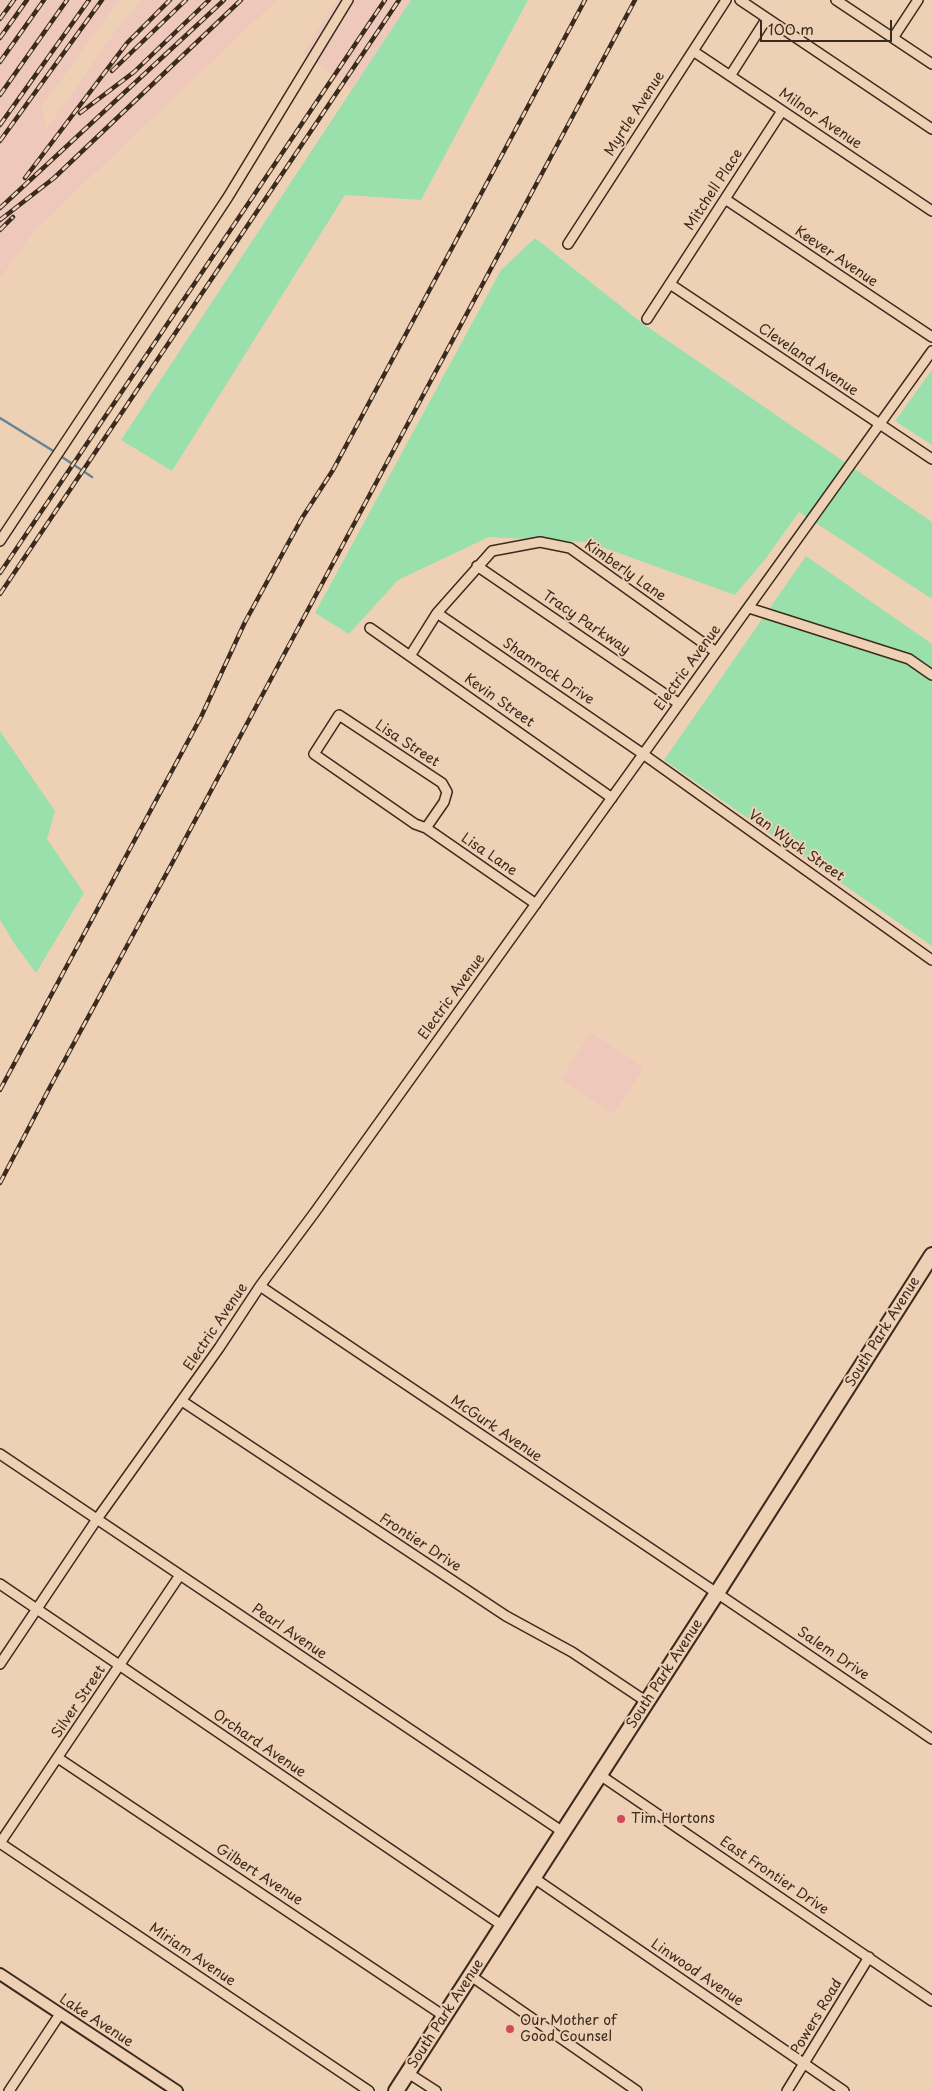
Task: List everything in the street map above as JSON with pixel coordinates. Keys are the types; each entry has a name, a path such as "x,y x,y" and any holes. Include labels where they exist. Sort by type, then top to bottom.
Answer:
{"main road":[{"name":"South Park Avenue","path":"396,2091 774,1505 932,1255"}],"street":[{"path":"0,541 228,198 348,0"},
{"name":"Myrtle Avenue","path":"568,244 726,0"},
{"path":"740,0 932,129"},
{"path":"836,0 932,64"},
{"path":"893,38 918,0"},
{"path":"730,76 767,18"},
{"name":"Milnor Avenue","path":"693,51 932,210"},
{"name":"Mitchell Place","path":"647,319 782,111"},
{"name":"Keever Avenue","path":"725,199 932,337"},
{"name":"Cleveland Avenue","path":"670,284 932,460"},
{"name":"Electric Avenue","path":"0,1664 97,1519 182,1401 260,1286 321,1204 644,754 678,703 749,608 932,351"},
{"name":"Kimberly Lane","path":"410,656 437,613 492,551 540,542 570,548 716,652"},
{"name":"Tracy Parkway","path":"477,566 678,703"},
{"path":"749,608 909,659 932,675"},
{"name":"Shamrock Drive","path":"437,613 644,754"},
{"name":"Kevin Street","path":"370,628 612,798"},
{"name":"Lisa Street","path":"339,715 442,783 447,792 444,802 426,828 414,824 314,754 339,715"},
{"name":"Van Wyck Street","path":"644,754 932,960"},
{"name":"Lisa Lane","path":"426,828 536,904"},
{"name":"McGurk Avenue","path":"260,1286 717,1593"},
{"name":"Frontier Drive","path":"182,1401 506,1616 572,1652 647,1702"},
{"name":"Pearl Avenue","path":"0,1454 563,1832"},
{"name":"Silver Street","path":"0,1843 180,1575"},
{"name":"Orchard Avenue","path":"0,1584 503,1926"},
{"name":"Salem Drive","path":"717,1593 932,1738"},
{"name":"Gilbert Avenue","path":"58,1758 444,2016"},
{"name":"East Frontier Drive","path":"600,1775 932,2001"},
{"name":"Miriam Avenue","path":"0,1843 369,2091"},
{"name":"Linwood Avenue","path":"534,1878 844,2091"},
{"name":"Powers Road","path":"787,2091 869,1958"},
{"name":"Lake Avenue","path":"0,1974 177,2091"},
{"path":"471,1976 637,2091"},
{"path":"10,2091 60,2014"},
{"path":"408,2073 436,2091"}],"shaded area":[{"path":"0,0 119,0 42,107 46,130 121,23 142,0 277,0 33,232 0,279"},
{"path":"337,0 411,0 352,90 303,53"},
{"path":"591,1032 644,1067 614,1114 561,1079"}],"green space":[{"path":"411,0 528,0 421,200 345,195 172,471 121,440"},
{"path":"535,238 642,323 932,522 932,599 799,512 766,558 735,595 588,542 489,537 398,580 349,634 315,613 501,270"},
{"path":"932,370 932,445 895,421"},
{"path":"806,556 932,644 932,946 664,760"},
{"path":"0,731 55,811 47,839 84,893 36,973 0,920"}],"waterway":[{"path":"0,418 55,452"},
{"path":"59,455 92,477"}],"railway":[{"path":"0,19 14,0"},
{"path":"0,38 27,0"},
{"path":"0,62 44,0"},
{"path":"0,95 67,0"},
{"path":"0,125 89,0"},
{"path":"0,141 102,0"},
{"path":"25,178 127,43 170,0"},
{"path":"112,71 186,0"},
{"path":"80,113 134,72 209,0"},
{"path":"0,208 224,0"},
{"path":"0,220 54,178 241,0"},
{"path":"0,573 385,0"},
{"path":"0,594 399,0"},
{"path":"0,1090 201,717 245,622 302,518 333,470 585,0"},
{"path":"0,1183 635,0"},
{"path":"0,230 13,217"}],"place":[{"name":"Tim Hortons","path":"621,1819"},
{"name":"Our Mother of Good Counsel","path":"510,2029"}]}
